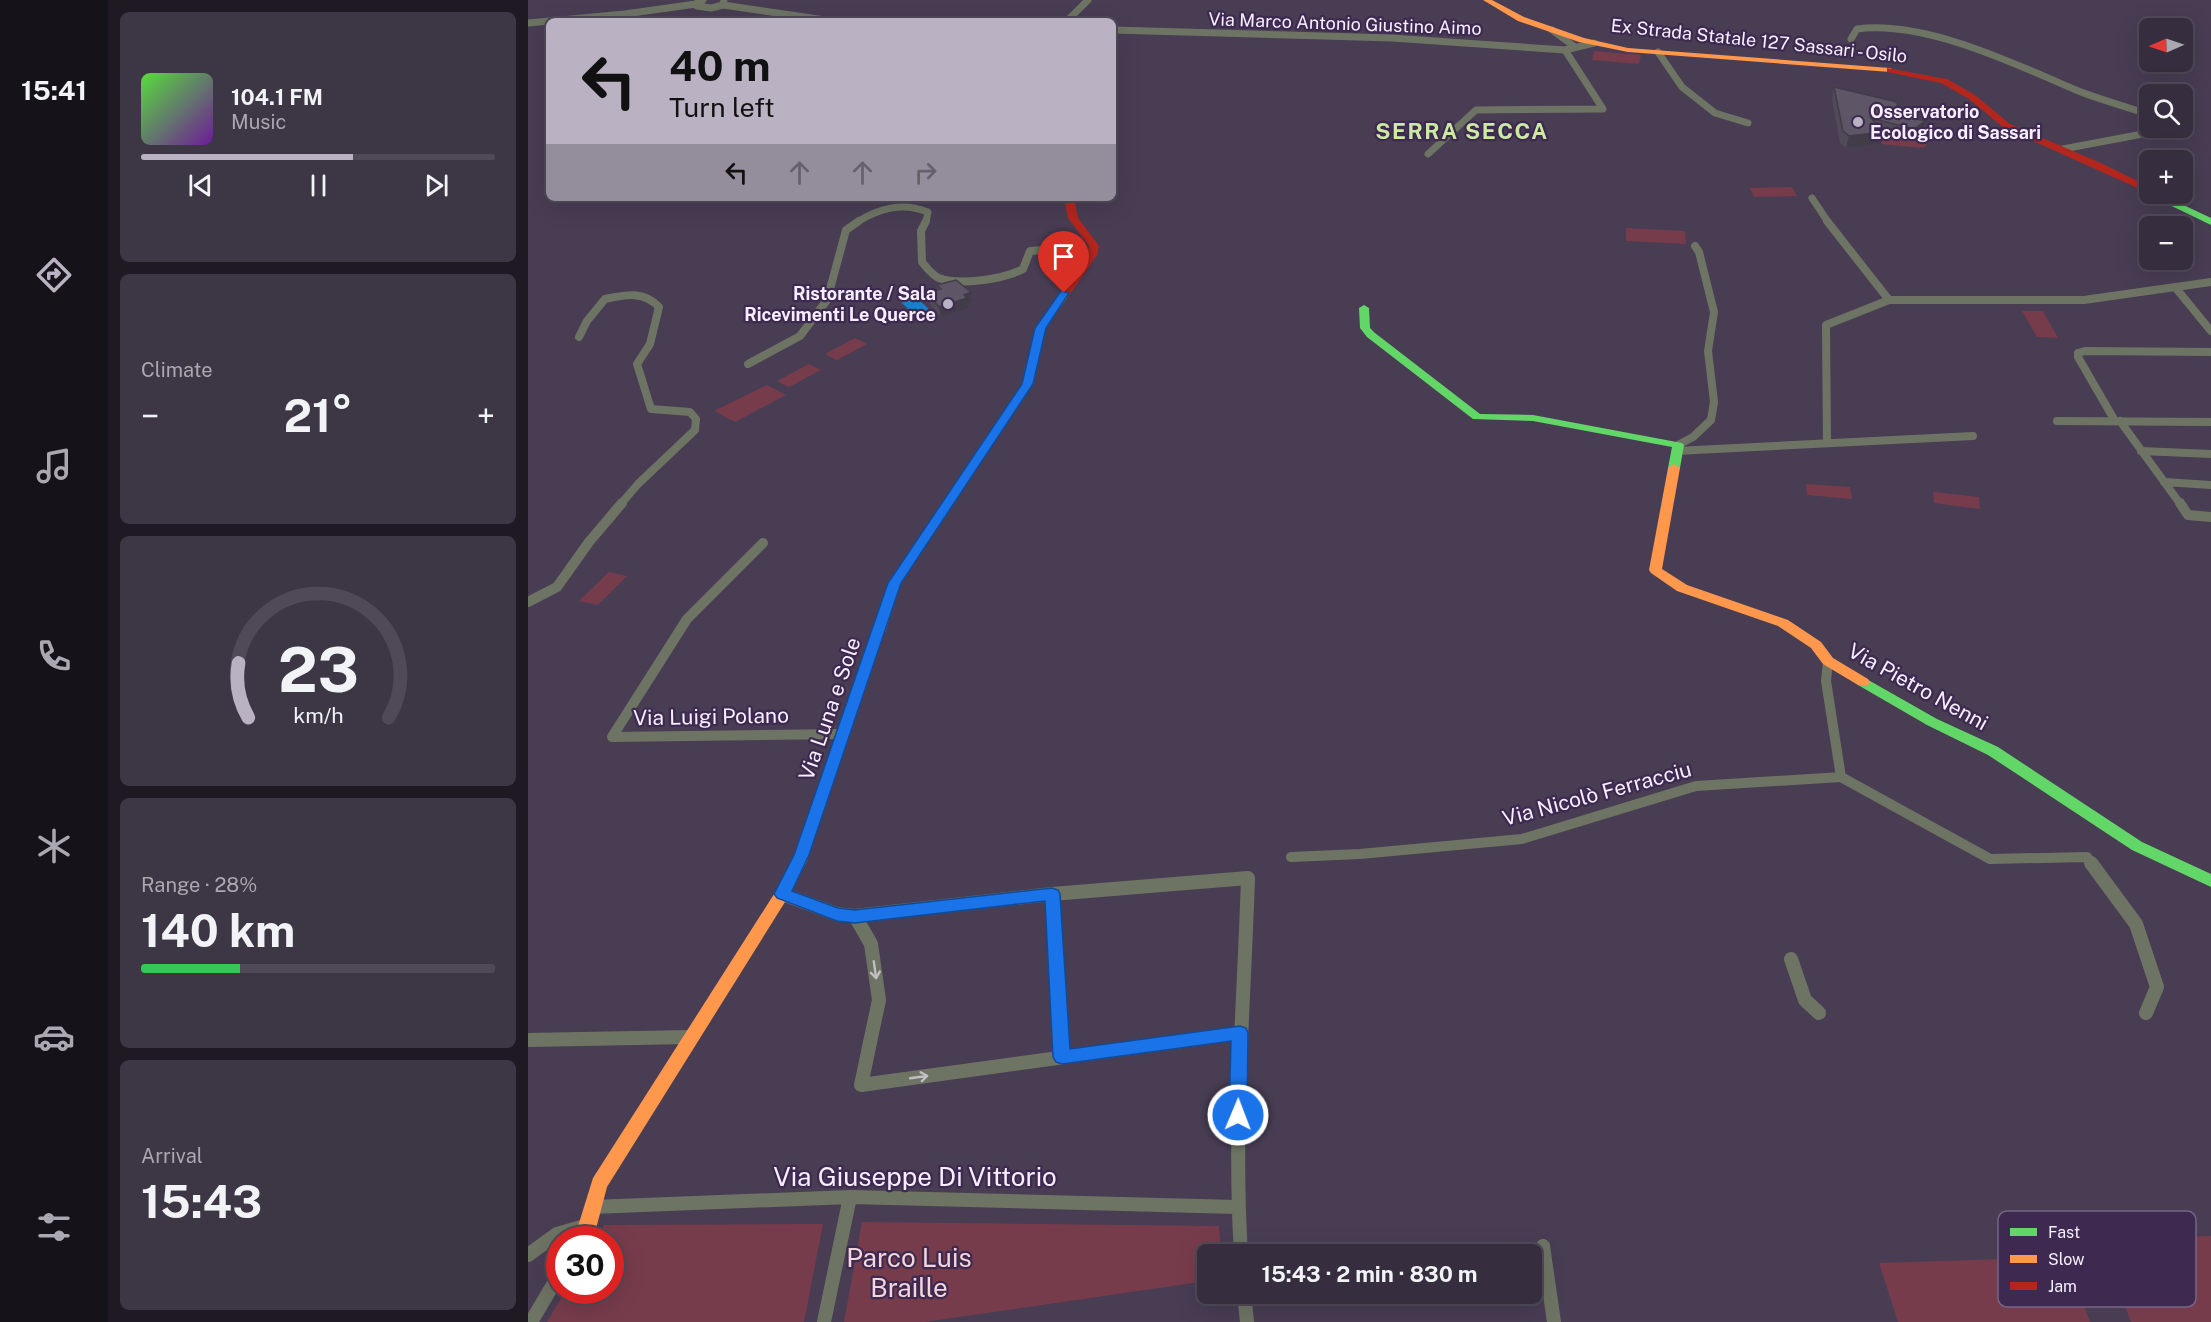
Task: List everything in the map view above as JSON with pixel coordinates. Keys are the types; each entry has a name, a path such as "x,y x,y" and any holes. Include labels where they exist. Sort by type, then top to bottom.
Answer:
{"street":[{"path":"582,18 696,4 703,0"},
{"path":"1070,18 1088,0"},
{"name":"Ex Strada Statale 127 Sassari - Osilo","path":"1487,0 1521,20 1583,43 1658,52 1862,67 1924,76 1959,88 2007,126 2063,149 2139,186"},
{"path":"696,4 706,8 723,2 815,18"},
{"path":"528,23 546,21"},
{"path":"1851,39 1857,29 1867,27 1904,31 1989,52 2034,69 2081,92 2139,111"},
{"name":"Via Marco Antonio Giustino Aimo","path":"1116,30 1392,38 1565,50 1583,43"},
{"path":"1428,154 1476,110 1603,109 1565,50"},
{"path":"1658,52 1682,87 1715,113 1748,123"},
{"path":"2063,149 2139,135"},
{"path":"1812,198 1833,229 1889,300"},
{"name":"Via Luna e Sole","path":"588,1225 599,1184 782,894 802,855 895,583 1028,384 1040,328 1092,255 1094,246 1074,221 1068,208 1069,201"},
{"path":"2174,204 2211,222"},
{"path":"748,363 800,336 827,300 846,230 873,211 910,207 928,212 921,231 922,262 937,278 958,281 1012,273 1023,269 1028,263 1030,251 1046,248 1056,249 1066,272 1075,278"},
{"path":"1677,448 1711,420 1714,402 1708,351 1714,312 1699,252 1695,246"},
{"path":"1827,443 1826,325 1889,300 2084,300 2211,282"},
{"path":"2175,287 2211,331"},
{"path":"528,602 557,587 589,542 638,484 695,430 696,419 690,412 651,409 637,364 650,344 659,307 654,300 639,294 604,299 587,321 579,337"},
{"path":"1364,308 1365,327 1371,336 1477,417 1533,418 1677,448 1973,436"},
{"path":"2211,352 2078,353 2078,357 2117,421 2188,515 2211,518"},
{"path":"2057,421 2211,422"},
{"name":"Via Pietro Nenni","path":"1677,448 1672,487 1655,570 1680,587 1790,626 1821,648 1828,661 1932,722 1993,751 2137,846 2211,881"},
{"path":"2140,451 2211,454"},
{"path":"2164,482 2211,485"},
{"name":"Via Luigi Polano","path":"763,543 687,619 612,737 843,735"},
{"path":"1828,661 1827,681 1840,777 1990,859 2087,857 2136,924 2157,987 2146,1013"},
{"name":"Via Nicolò Ferracciu","path":"1292,857 1360,854 1522,839 1696,786 1840,777"},
{"path":"782,894 837,914 855,916 1052,894 1248,878 1240,1033 1237,1207 1240,1244"},
{"path":"1052,894 1062,1057"},
{"path":"855,916 871,944 879,1000 861,1084 1240,1033"},
{"path":"1791,959 1805,1000 1819,1013"},
{"path":"528,1040 690,1037"},
{"path":"824,1322 850,1197"},
{"name":"Via Giuseppe Di Vittorio","path":"592,1207 850,1197 1237,1207"},
{"path":"528,1255 557,1234 588,1225"},
{"path":"1543,1246 1554,1322"},
{"path":"531,1322 546,1297"},
{"path":"1245,1304 1247,1322"}],"green space":[{"path":"1594,51 1641,55 1639,64 1592,60"},
{"path":"1877,132 1928,144 1923,148 1881,144"},
{"path":"1792,187 1797,196 1754,197 1750,188"},
{"path":"1626,228 1685,231 1686,244 1626,241"},
{"path":"2022,311 2043,311 2058,338 2037,337"},
{"path":"855,338 867,344 837,360 825,354"},
{"path":"809,364 821,370 789,387 777,381"},
{"path":"767,385 786,395 735,422 714,411"},
{"path":"1806,484 1850,487 1852,499 1807,495"},
{"path":"1933,492 1979,497 1980,509 1934,503"},
{"path":"609,572 627,576 598,605 579,601"},
{"name":"Parco Luis Braille","path":"862,1222 1219,1226 1220,1244 1197,1244 1197,1282 924,1322 844,1322"},
{"name":"Parco Luis Braille","path":"823,1224 804,1322 547,1322 558,1304 624,1304 624,1226 604,1225"},
{"path":"2196,1236 2211,1236 2211,1322 2131,1322 2125,1307 2196,1307"},
{"path":"1998,1259 1998,1307 2084,1307 2090,1322 1898,1322 1879,1263"}],"water":[{"path":"916,297 933,313 917,318 900,301"}],"building":[{"path":"1834,87 1893,101 1898,103 1894,113 1925,121 1914,129 1871,118 1884,132 1849,136 1843,131"},
{"path":"956,280 971,292 964,295 967,298 939,307 927,293 941,289 937,285"}],"traffic: fast":[{"path":"2174,204 2211,222"},
{"path":"878,632 895,583 1028,384 1040,328 1064,295"},
{"path":"1364,308 1365,328 1371,335 1477,417 1533,418 1678,445 1674,468"},
{"path":"1863,682 1932,722 1993,751 2137,846 2211,881"}],"traffic: slow":[{"path":"1487,0 1521,19 1582,40 1628,50 1890,70"},
{"path":"1674,468 1655,570 1682,588 1783,623 1816,645 1828,661 1863,682"},
{"path":"587,1226 599,1184 782,894 800,859"}],"traffic: jam":[{"path":"1890,70 1944,81 1972,97 2007,126 2098,165 2139,186"},
{"path":"1064,295 1092,255 1094,246 1073,218 1070,201"},
{"path":"800,859 878,632"}],"place":[{"name":"Osservatorio Ecologico di Sassari","path":"1858,122"},
{"name":"Ristorante / Sala Ricevimenti Le Querce","path":"948,304"}],"district":[{"name":"SERRA SECCA","path":"1462,131"}],"route":[{"path":"1064,293 1040,328 1028,384 895,583 802,855 782,894 837,914 855,916 1052,894 1062,1057 1240,1033 1238,1115"}]}
